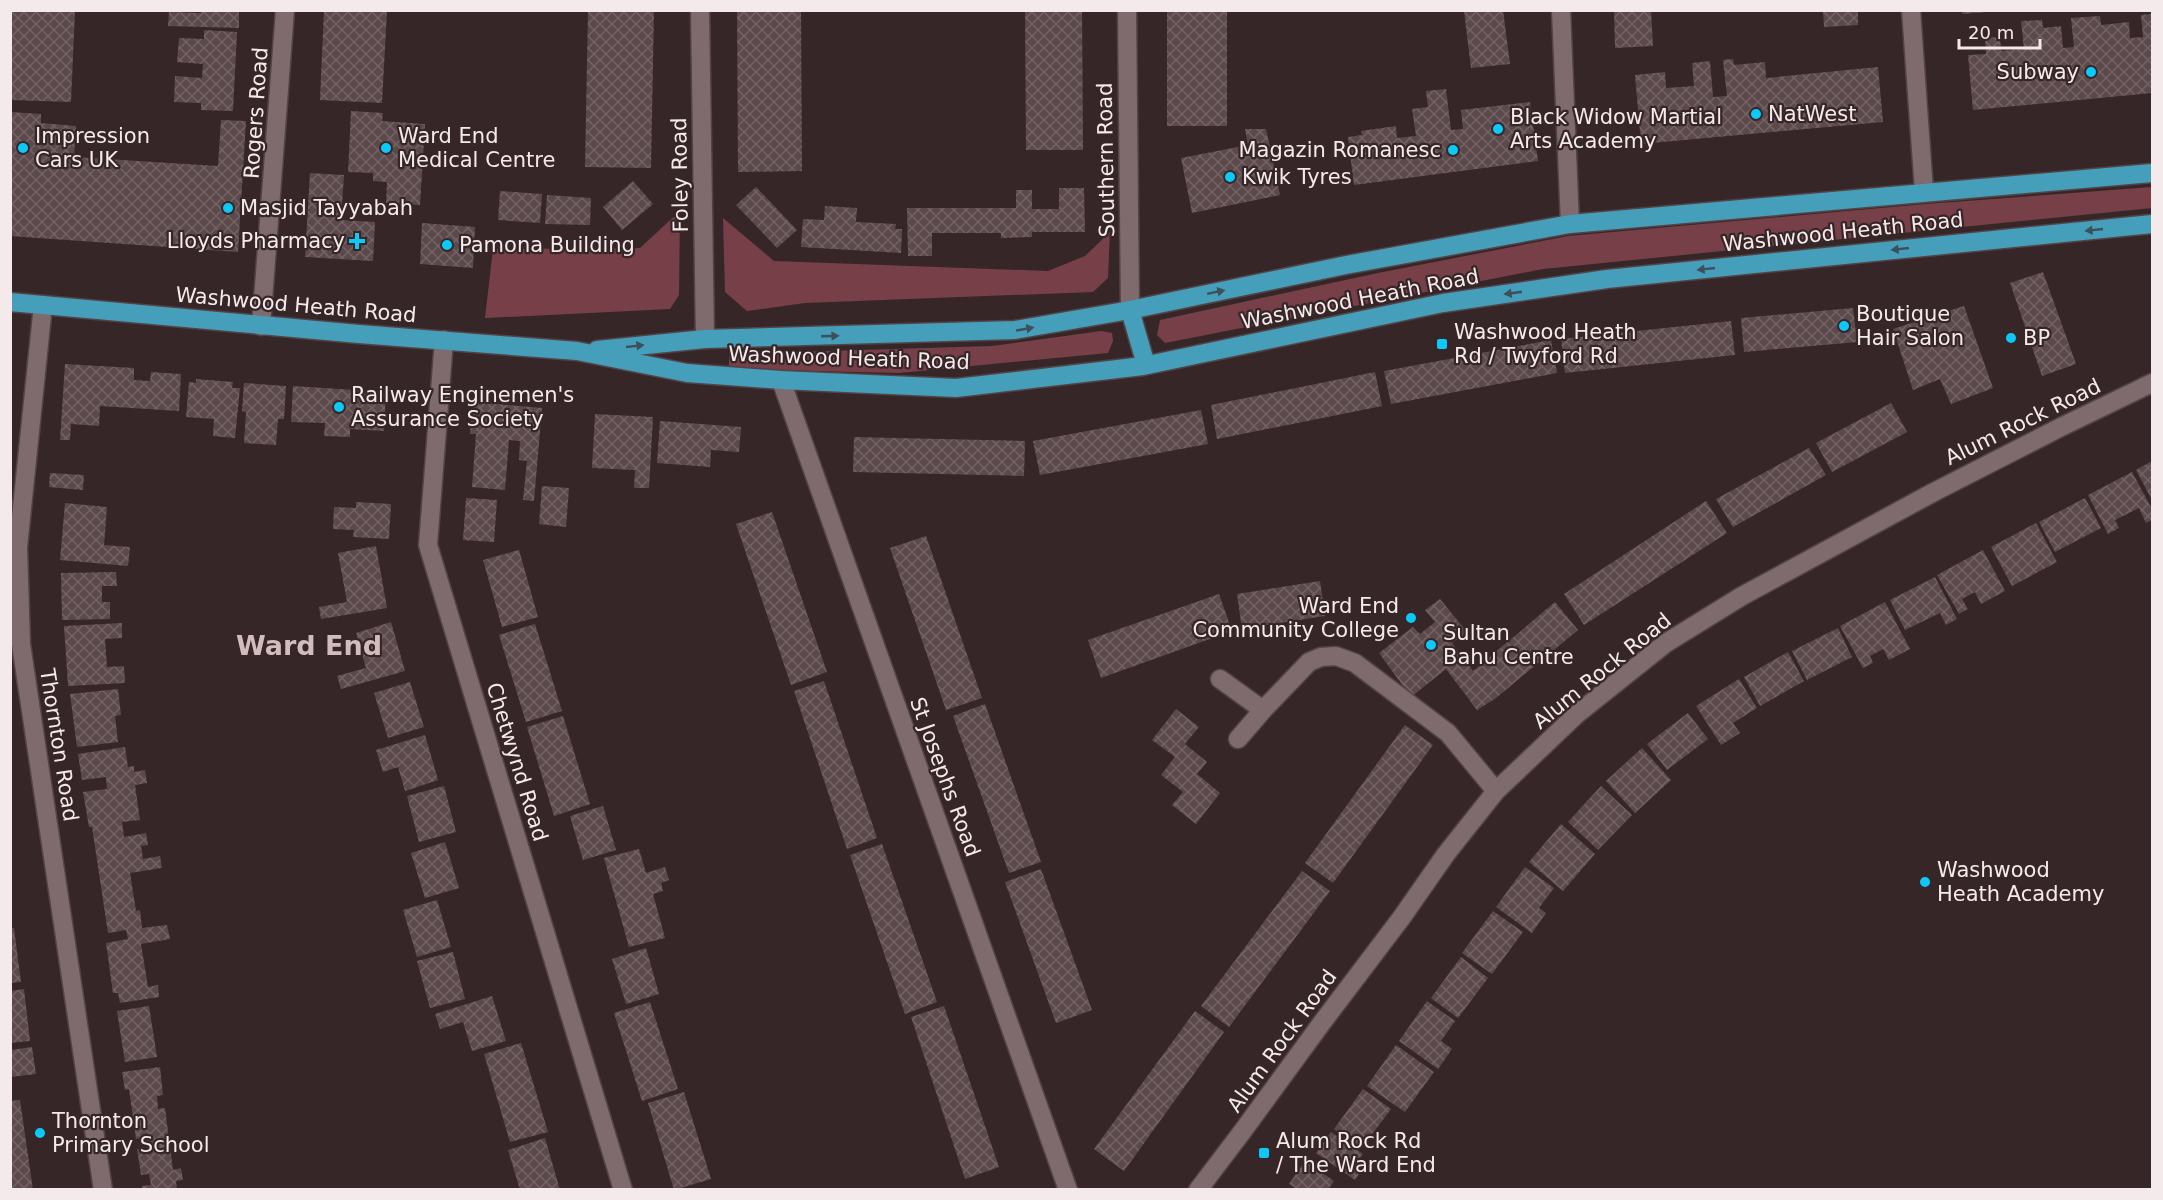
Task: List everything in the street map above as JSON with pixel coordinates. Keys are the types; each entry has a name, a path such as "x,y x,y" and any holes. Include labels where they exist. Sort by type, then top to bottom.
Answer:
{"main road":[{"name":"Washwood Heath Road","path":"577,351 705,339 1016,330 1130,310 1346,265 1570,224 2152,172"},
{"name":"Washwood Heath Road","path":"10,302 261,326 577,351 687,373 956,388 1146,365 1443,303 1607,279 2152,224"},
{"path":"1130,310 1146,365"}],"street":[{"name":"Rogers Road","path":"261,326 285,10"},
{"name":"Foley Road","path":"700,10 705,339"},
{"name":"Southern Road","path":"1127,10 1130,310"},
{"path":"1561,10 1570,224"},
{"path":"1911,10 1924,191"},
{"name":"Thornton Road","path":"43,304 18,547 21,644 103,1190"},
{"name":"Chetwynd Road","path":"444,340 428,545 623,1190"},
{"name":"St Josephs Road","path":"781,380 1068,1190"},
{"name":"Alum Rock Road","path":"1198,1190 1402,918 1446,854 1496,791 1577,714 1666,643 1743,596 1944,487 2152,383"},
{"path":"1238,739 1309,662 1321,657 1336,656 1355,663 1448,733 1496,791"},
{"path":"1220,679 1263,710"}],"shaded area":[{"path":"2152,187 2152,208 1543,269 1165,343 1157,335 1160,320 1378,273 1568,236 1926,204"},
{"path":"680,211 679,295 670,309 485,318 493,249 640,248"},
{"path":"723,218 774,261 1048,271 1085,256 1110,232 1108,278 1093,292 805,303 747,311 725,292"},
{"path":"1101,331 1112,333 1113,341 1108,353 899,373 729,369 729,354 992,346"}],"building":[{"path":"12,10 75,10 71,102 10,100"},
{"path":"201,10 239,10 239,28 168,26 169,12 201,13"},
{"path":"324,10 387,10 382,103 320,100"},
{"path":"588,10 654,10 651,168 585,167"},
{"path":"737,10 801,10 802,171 738,172"},
{"path":"1025,10 1082,10 1083,150 1026,150"},
{"path":"1167,10 1227,10 1227,126 1167,126"},
{"path":"1503,10 1510,64 1471,68 1464,11"},
{"path":"1614,10 1651,10 1653,46 1615,48"},
{"path":"1823,10 1858,10 1858,25 1824,27"},
{"path":"1962,10 1987,10 1987,12 1962,14"},
{"path":"2152,14 2152,93 1973,110 1968,55 1986,54 1985,38 2000,37 2001,51 2024,49 2021,21 2042,20 2043,28 2061,26 2063,48 2074,47 2071,18 2100,16 2101,25 2129,22 2130,38 2143,37 2141,15"},
{"path":"204,30 237,32 233,111 201,110 201,103 174,102 175,76 202,78 203,64 177,62 179,38 204,39"},
{"path":"1733,59 1734,65 1765,62 1766,78 1878,67 1883,122 1641,144 1635,75 1665,72 1666,88 1694,86 1692,63 1710,61 1713,97 1727,96 1723,60"},
{"path":"1446,89 1451,130 1463,129 1461,110 1530,102 1538,161 1354,185 1348,137 1362,135 1361,131 1396,126 1397,138 1416,136 1412,109 1428,107 1426,91"},
{"name":"Ward End Medical Centre","path":"351,111 383,113 382,121 425,124 420,205 386,203 387,182 373,181 373,173 348,172"},
{"path":"10,112 41,114 41,123 76,126 74,157 218,166 221,120 246,121 238,252 10,236"},
{"name":"Kwik Tyres","path":"1245,129 1266,129 1280,195 1192,213 1181,158 1248,145"},
{"path":"310,173 344,175 341,220 375,222 373,261 305,257"},
{"path":"633,181 653,204 622,230 603,207"},
{"path":"756,187 797,230 777,248 736,205"},
{"path":"1059,188 1084,188 1085,232 1032,232 1032,237 1001,238 1001,233 932,233 932,256 908,256 907,208 1016,208 1016,190 1032,190 1032,209 1059,209"},
{"path":"500,191 542,194 540,223 498,220"},
{"path":"547,195 591,198 590,225 545,224"},
{"path":"825,206 857,208 856,222 896,224 895,229 902,229 901,253 801,247 803,219 824,220"},
{"name":"Pamona Building","path":"422,223 475,227 473,268 420,264"},
{"path":"2043,272 2076,364 2042,376 2010,283"},
{"path":"1964,306 1993,388 1951,404 1940,379 1913,390 1893,329"},
{"path":"1853,308 1857,342 1744,352 1741,318"},
{"path":"1731,321 1735,355 1565,373 1561,339"},
{"path":"1551,340 1557,373 1391,404 1384,371"},
{"path":"65,364 134,368 134,380 150,381 151,372 181,374 179,411 100,406 99,426 71,424 70,440 60,440"},
{"path":"1375,372 1382,406 1217,439 1211,405"},
{"path":"196,379 233,382 232,388 240,388 235,438 213,436 214,419 186,417 189,382 196,383"},
{"path":"244,383 286,386 284,419 278,419 276,445 244,443 246,412 242,411"},
{"name":"Railway Enginemen's Assurance Society","path":"293,386 386,392 384,431 350,429 350,437 324,436 325,423 291,422"},
{"path":"472,402 542,408 534,501 523,500 527,461 519,460 520,441 509,440 505,490 472,487 476,434 470,434"},
{"path":"1891,403 1907,432 1832,472 1816,443"},
{"path":"1201,410 1208,444 1040,475 1033,441"},
{"path":"595,414 653,417 649,488 634,488 635,470 592,468"},
{"path":"660,421 741,427 739,452 711,450 710,467 657,463"},
{"path":"854,437 1025,441 1024,476 853,472"},
{"path":"1809,448 1826,475 1733,527 1716,499"},
{"path":"2152,461 2152,500 2136,470"},
{"path":"2132,472 2152,509 2152,520 2146,523 2139,508 2115,520 2119,528 2108,534 2088,495"},
{"path":"50,473 84,475 83,490 49,487"},
{"path":"542,486 569,488 566,527 539,524"},
{"path":"466,498 497,500 494,542 463,540"},
{"path":"2085,498 2101,528 2055,552 2039,522"},
{"path":"1706,501 1727,533 1584,625 1564,594"},
{"path":"356,502 391,504 389,539 353,537 354,530 333,529 334,507 356,508"},
{"path":"65,503 107,507 104,545 130,547 128,566 60,560"},
{"path":"772,512 827,672 791,685 736,524"},
{"path":"2036,523 2057,562 2012,586 1991,547"},
{"path":"926,536 982,698 946,710 890,548"},
{"path":"376,546 387,608 321,619 319,607 347,602 338,553"},
{"path":"519,550 538,617 502,627 483,560"},
{"path":"1983,550 2005,591 1981,604 1975,592 1962,599 1968,609 1959,614 1937,575"},
{"path":"116,572 117,586 102,586 102,602 110,602 110,619 62,620 61,573"},
{"path":"1935,577 1957,619 1946,625 1940,613 1905,630 1890,600"},
{"path":"1320,581 1325,616 1242,629 1237,594"},
{"path":"1219,594 1232,631 1101,678 1088,640"},
{"path":"1440,599 1467,632 1452,643 1473,671 1555,602 1578,630 1496,698 1477,710 1446,669 1411,697 1379,653 1413,627 1420,634 1435,622 1425,610"},
{"path":"1885,602 1910,649 1889,660 1883,649 1870,656 1873,663 1863,668 1840,626"},
{"path":"391,622 405,671 341,689 337,676 366,668 356,633"},
{"path":"122,623 122,638 105,639 107,667 124,666 125,683 68,686 64,626"},
{"path":"535,624 562,711 526,722 499,635"},
{"path":"1838,628 1852,657 1807,680 1792,651"},
{"path":"1788,652 1804,681 1760,706 1744,677"},
{"path":"1739,679 1757,708 1733,723 1740,733 1721,745 1696,706"},
{"path":"824,681 877,838 847,849 794,691"},
{"path":"410,682 424,727 388,738 374,693"},
{"path":"118,689 121,715 115,716 118,742 77,747 70,694"},
{"path":"985,704 1041,862 1009,873 953,716"},
{"path":"1176,709 1199,727 1185,744 1207,762 1197,774 1220,793 1196,824 1172,805 1183,792 1161,775 1175,757 1152,740"},
{"path":"1688,713 1708,739 1667,770 1647,744"},
{"path":"563,716 590,804 554,816 527,727"},
{"path":"1405,725 1433,745 1333,883 1305,863"},
{"path":"425,735 438,780 405,791 398,767 383,772 376,750"},
{"path":"125,747 128,767 134,766 134,772 145,770 147,783 135,785 140,820 122,822 124,837 146,833 148,845 141,846 143,859 160,856 162,868 130,873 136,911 140,910 142,928 167,925 170,939 141,944 148,987 158,985 159,997 120,1003 118,993 113,993 106,943 128,939 126,930 108,933 92,827 89,827 83,792 107,789 106,777 82,780 78,754"},
{"path":"1642,748 1671,780 1635,813 1606,781"},
{"path":"444,786 456,832 419,842 407,796"},
{"path":"1601,786 1632,815 1598,850 1568,822"},
{"path":"603,806 616,850 583,860 570,816"},
{"path":"1561,824 1595,854 1563,891 1529,862"},
{"path":"445,842 459,888 425,898 411,853"},
{"path":"882,844 937,1002 905,1014 850,855"},
{"path":"639,849 646,873 665,867 669,880 661,883 663,891 653,894 665,938 629,947 604,858"},
{"path":"1525,867 1554,888 1539,908 1546,913 1532,933 1496,907"},
{"path":"1041,869 1092,1010 1056,1023 1005,882"},
{"path":"1302,871 1330,891 1229,1027 1201,1006"},
{"path":"437,900 451,947 417,957 403,910"},
{"path":"1493,911 1523,932 1492,974 1462,953"},
{"path":"10,928 14,928 21,982 10,983"},
{"path":"646,948 659,994 626,1004 612,959"},
{"path":"453,952 465,999 430,1008 417,961"},
{"path":"1461,957 1488,978 1458,1018 1431,998"},
{"path":"24,989 30,1041 10,1043 10,991"},
{"path":"492,996 506,1041 472,1051 463,1022 440,1029 435,1014"},
{"path":"1427,1001 1455,1021 1441,1041 1452,1049 1438,1069 1399,1041"},
{"path":"650,1002 678,1089 642,1101 614,1013"},
{"path":"149,1006 157,1057 125,1062 117,1011"},
{"path":"944,1006 999,1167 965,1179 911,1017"},
{"path":"1195,1011 1224,1032 1124,1171 1094,1149"},
{"path":"521,1043 548,1132 510,1142 484,1054"},
{"path":"1396,1045 1434,1072 1405,1112 1367,1086"},
{"path":"32,1047 36,1074 10,1077 10,1050"},
{"path":"160,1067 163,1095 157,1096 158,1109 165,1108 173,1170 181,1168 183,1180 176,1181 177,1190 143,1190 142,1186 151,1185 149,1174 141,1175 137,1149 147,1148 146,1137 136,1139 129,1089 125,1090 122,1072"},
{"path":"1363,1089 1391,1109 1361,1149 1334,1129"},
{"path":"684,1092 711,1179 674,1190 648,1103"},
{"path":"20,1100 33,1190 10,1190 10,1101"},
{"path":"1331,1132 1363,1154 1354,1165 1361,1171 1355,1180 1316,1153"},
{"path":"545,1138 560,1190 520,1190 508,1150"},
{"path":"1305,1161 1334,1181 1328,1190 1298,1190 1289,1184"}],"place":[{"name":"Subway","path":"2091,72"},
{"name":"NatWest","path":"1756,114"},
{"name":"Black Widow Martial Arts Academy","path":"1498,129"},
{"name":"Impression Cars UK","path":"23,148"},
{"name":"Ward End Medical Centre","path":"386,148"},
{"name":"Magazin Romanesc","path":"1453,150"},
{"name":"Kwik Tyres","path":"1230,177"},
{"name":"Masjid Tayyabah","path":"228,208"},
{"name":"Lloyds Pharmacy","path":"357,241"},
{"name":"Pamona Building","path":"447,245"},
{"name":"Boutique Hair Salon","path":"1844,326"},
{"name":"BP","path":"2011,338"},
{"name":"Washwood Heath Rd / Twyford Rd","path":"1442,344"},
{"name":"Railway Enginemen's Assurance Society","path":"339,407"},
{"name":"Ward End Community College","path":"1411,618"},
{"name":"Sultan Bahu Centre","path":"1431,645"},
{"name":"Washwood Heath Academy","path":"1925,882"},
{"name":"Thornton Primary School","path":"40,1133"},
{"name":"Alum Rock Rd / The Ward End","path":"1264,1153"}],"district":[{"name":"Ward End","path":"309,646"}]}
